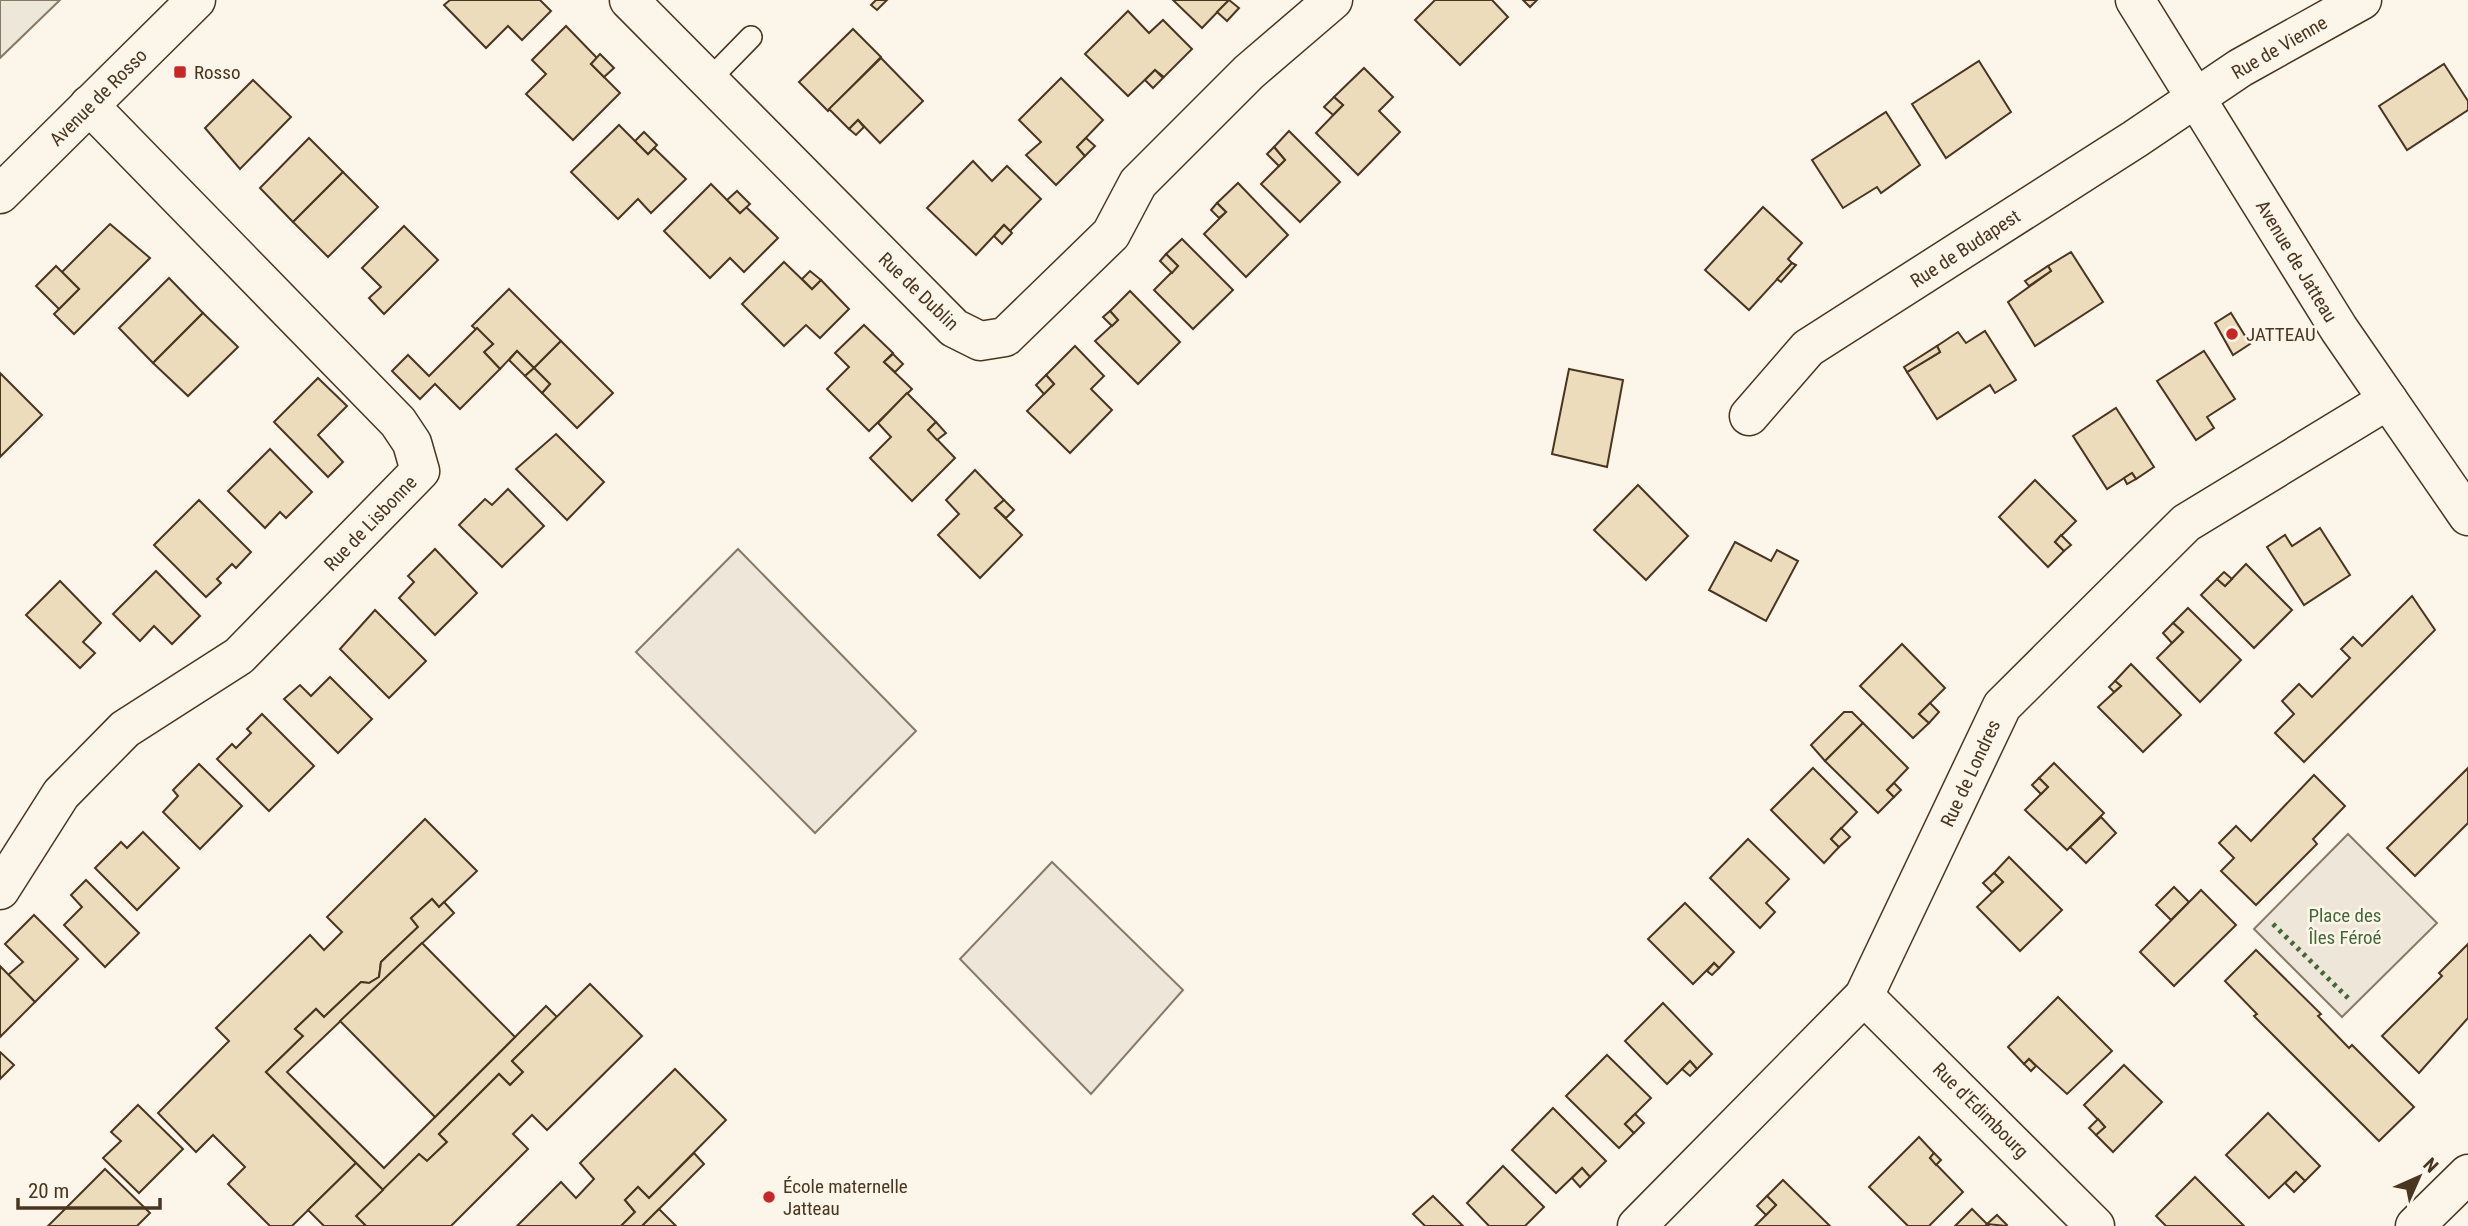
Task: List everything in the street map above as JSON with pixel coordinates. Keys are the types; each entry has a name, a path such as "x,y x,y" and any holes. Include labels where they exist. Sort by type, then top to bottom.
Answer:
{"street":[{"name":"Avenue de Rosso","path":"0,194 197,0"},
{"name":"Rue de Dublin","path":"629,0 954,328 966,337 993,341 1005,337 1111,234 1138,183 1249,72 1333,0"},
{"name":"Avenue de Jatteau","path":"2136,0 2339,329 2468,516"},
{"name":"Rue de Vienne","path":"2197,96 2240,68 2362,0"},
{"name":"Rue de Budapest","path":"1749,416 1808,348 2197,96"},
{"name":"Rue de Lisbonne","path":"0,890 61,794 125,729 239,656 419,471 412,443 398,422 89,105"},
{"name":"Rue de Londres","path":"1637,1226 1864,996 2002,706 2186,523 2388,400"},
{"name":"Rue d'Edimbourg","path":"1864,996 2095,1226"},
{"path":"2415,1226 2468,1174"}],"lane":[{"path":"709,80 751,37"}],"green space":[{"path":"738,549 916,731 815,833 636,652"},
{"name":"Place des Îles Féroé","path":"2348,834 2437,923 2342,1017 2254,929"},
{"path":"1052,862 1183,990 1091,1094 960,959"}],"shaded area":[{"path":"0,0 60,0 0,58"}],"building":[{"path":"450,0 540,0 551,11 522,40 508,26 486,48 444,5"},
{"path":"876,0 887,0 877,10 871,5"},
{"path":"1173,0 1229,0 1202,28"},
{"path":"1229,0 1239,8 1227,21 1217,12"},
{"path":"1435,0 1492,0 1508,17 1460,65 1415,20"},
{"path":"1523,0 1537,0 1530,7"},
{"path":"1128,11 1149,33 1163,20 1192,49 1164,77 1155,70 1128,96 1085,54"},
{"path":"566,26 597,58 591,64 620,93 573,140 526,94 546,74 532,60"},
{"path":"853,29 881,57 828,111 799,82"},
{"path":"600,54 614,68 604,77 591,64"},
{"path":"881,58 923,101 880,143 858,120 849,129 829,109"},
{"path":"1979,61 2011,112 1946,158 1912,104"},
{"path":"2444,64 2468,101 2468,110 2407,150 2379,106"},
{"path":"1364,68 1393,97 1379,111 1400,132 1358,175 1316,133 1343,105 1334,97"},
{"path":"1155,70 1163,78 1153,88 1145,80"},
{"path":"1061,78 1103,120 1077,147 1085,156 1056,185 1026,155 1041,142 1019,120"},
{"path":"253,80 291,117 240,169 205,128"},
{"path":"1334,97 1343,105 1333,115 1324,107"},
{"path":"1886,112 1920,165 1881,193 1877,187 1843,208 1812,160"},
{"path":"858,120 864,127 856,135 849,129"},
{"path":"619,125 648,154 654,148 686,179 651,213 638,199 618,219 571,172"},
{"path":"1289,131 1340,182 1300,222 1261,184 1285,160 1274,147"},
{"path":"644,132 657,145 648,154 635,141"},
{"path":"309,138 343,172 293,222 260,188"},
{"path":"1086,138 1095,146 1085,156 1077,147"},
{"path":"1274,147 1285,160 1279,166 1267,154"},
{"path":"973,161 992,181 1007,166 1041,199 1010,231 1004,225 976,255 927,208"},
{"path":"343,172 378,207 328,257 293,222"},
{"path":"1238,183 1288,235 1246,277 1204,234 1226,212 1217,203"},
{"path":"711,184 740,213 746,207 778,238 744,272 730,258 710,278 664,231"},
{"path":"737,191 750,204 740,213 727,200"},
{"path":"1217,203 1226,212 1219,218 1211,210"},
{"path":"1763,207 1802,243 1788,259 1792,263 1749,310 1705,270"},
{"path":"110,224 150,258 74,334 54,314 79,289 62,272"},
{"path":"1004,225 1012,233 1002,244 994,236"},
{"path":"404,226 438,260 384,314 369,298 381,287 362,268"},
{"path":"1182,239 1233,290 1193,329 1154,290 1178,266 1166,254"},
{"path":"2071,252 2103,302 2035,346 2008,302 2051,271 2048,266"},
{"path":"1166,254 1178,266 1172,273 1160,261"},
{"path":"784,262 812,289 821,280 849,309 820,338 806,325 784,346 742,304"},
{"path":"1792,263 1796,265 1781,282 1777,279"},
{"path":"56,266 79,289 59,309 36,286"},
{"path":"2048,266 2051,271 2029,286 2025,281"},
{"path":"810,271 821,280 812,289 802,279"},
{"path":"169,278 203,313 153,363 119,328"},
{"path":"509,289 561,341 534,368 517,351 500,369 484,352 493,344 472,326"},
{"path":"1130,291 1180,342 1138,384 1095,341 1118,320 1110,311"},
{"path":"1110,311 1118,320 1112,326 1103,317"},
{"path":"203,313 238,347 188,396 153,363"},
{"name":"JATTEAU","path":"2231,313 2250,344 2233,355 2215,323"},
{"path":"864,325 893,353 884,362 912,389 869,431 827,389 849,367 835,353"},
{"path":"477,328 493,344 484,352 500,369 460,409 435,384 420,399 392,371 408,355 429,376"},
{"path":"1985,331 2016,380 1995,393 1990,385 1937,419 1907,372 1940,352 1937,346 1958,332 1966,343"},
{"path":"561,341 613,393 577,428 542,393 550,384 534,368"},
{"path":"1075,346 1104,376 1091,389 1112,410 1070,453 1027,411 1054,384 1046,375"},
{"path":"1937,346 1940,352 1907,372 1904,367"},
{"path":"517,351 534,368 525,376 509,360"},
{"path":"2204,351 2235,399 2207,417 2214,428 2196,440 2157,381"},
{"path":"893,354 903,364 895,372 884,362"},
{"path":"534,368 550,384 542,393 525,376"},
{"path":"1569,369 1623,380 1607,467 1552,454"},
{"path":"0,373 42,415 0,457"},
{"path":"1046,375 1054,384 1044,394 1036,385"},
{"path":"318,378 347,406 318,435 343,462 328,477 274,422"},
{"path":"907,393 936,422 928,430 955,458 912,501 870,458 891,437 878,423"},
{"path":"2116,408 2154,467 2136,479 2132,473 2107,489 2073,436"},
{"path":"936,422 946,433 937,440 928,430"},
{"path":"556,434 604,482 567,520 516,469"},
{"path":"270,449 312,492 286,518 280,512 265,528 228,491"},
{"path":"975,470 1004,500 995,508 1022,535 980,578 938,535 959,514 946,500"},
{"path":"2132,473 2136,479 2127,484 2124,478"},
{"path":"2035,480 2076,521 2055,542 2064,551 2048,567 1999,517"},
{"path":"1638,485 1688,536 1646,580 1594,530"},
{"path":"508,489 544,526 502,567 459,525 485,499 492,505"},
{"path":"199,500 251,552 236,568 232,564 217,579 221,583 206,597 154,545"},
{"path":"1004,500 1014,510 1006,518 995,508"},
{"path":"2320,528 2350,575 2304,605 2267,547 2285,535 2292,546"},
{"path":"2061,535 2071,545 2064,551 2055,542"},
{"path":"1735,542 1771,561 1777,550 1798,561 1766,621 1709,590"},
{"path":"435,549 477,593 435,635 399,598 414,582 408,576"},
{"path":"2246,564 2292,610 2254,648 2201,595 2217,579 2225,586"},
{"path":"156,571 200,616 172,644 154,626 140,641 113,614"},
{"path":"2224,572 2232,579 2225,586 2217,579"},
{"path":"60,581 101,623 83,642 95,653 80,668 26,615"},
{"path":"2412,596 2435,630 2304,762 2275,733 2294,714 2282,701 2299,684 2312,697 2350,658 2341,649 2353,637 2362,646"},
{"path":"2188,608 2241,660 2200,702 2157,658 2183,632 2173,623"},
{"path":"375,610 426,661 389,698 340,649"},
{"path":"2173,623 2183,632 2172,643 2163,633"},
{"path":"1902,644 1945,688 1919,714 1929,723 1913,738 1860,686"},
{"path":"2131,664 2181,715 2143,752 2098,707 2121,686 2115,681"},
{"path":"330,677 372,719 338,753 284,699 300,685 311,696"},
{"path":"2115,681 2121,686 2114,692 2109,687"},
{"path":"1930,703 1939,712 1929,723 1919,714"},
{"path":"1844,712 1852,712 1863,723 1825,761 1811,745"},
{"path":"262,714 314,766 269,811 217,759 232,744 236,748 251,733 247,729"},
{"path":"1863,723 1908,768 1887,790 1894,797 1878,813 1825,761"},
{"path":"2054,763 2104,813 2067,850 2025,810 2048,787 2039,778"},
{"path":"199,764 242,806 200,849 163,812 178,796 173,790"},
{"path":"1813,768 1857,812 1831,839 1839,847 1824,863 1771,810"},
{"path":"2468,768 2468,823 2415,876 2387,848"},
{"path":"2314,775 2345,806 2313,839 2317,844 2256,905 2221,871 2234,858 2219,843 2236,826 2251,841"},
{"path":"2039,778 2048,787 2041,794 2032,785"},
{"path":"1894,783 1901,790 1894,797 1887,790"},
{"path":"2101,817 2116,833 2086,863 2070,847"},
{"path":"425,819 477,871 439,907 432,899 411,918 418,927 381,962 379,977 369,983 361,982 324,1017 316,1009 295,1029 303,1036 266,1072 356,1163 292,1226 270,1226 228,1184 245,1167 213,1135 196,1152 158,1113 229,1041 216,1028 310,935 324,950 342,932 327,917"},
{"path":"1841,828 1850,837 1839,847 1831,839"},
{"path":"143,832 179,868 137,910 95,868 121,842 127,848"},
{"path":"1748,839 1789,879 1766,903 1775,912 1760,928 1710,878"},
{"path":"2009,857 2062,910 2020,951 1977,907 2003,882 1994,873"},
{"path":"1994,873 2003,882 1992,892 1983,883"},
{"path":"86,880 139,933 105,967 64,925 82,907 71,895"},
{"path":"2174,887 2189,902 2171,920 2156,905"},
{"path":"2201,890 2236,925 2174,986 2140,952"},
{"path":"432,899 439,907 444,902 454,913 287,1072 384,1168 546,1006 557,1017 512,1061 523,1072 510,1085 499,1074 439,1134 447,1142 427,1161 419,1154 383,1190 266,1072 303,1036 295,1029 316,1009 324,1017 361,982 369,983 379,977 381,962 418,927 411,918"},
{"path":"1685,903 1734,952 1719,968 1714,963 1693,984 1648,939"},
{"path":"34,915 78,959 35,1002 8,975 23,962 5,944"},
{"path":"422,943 515,1037 435,1117 340,1021"},
{"path":"2468,944 2468,1018 2419,1073 2382,1036 2442,976 2439,973"},
{"path":"2256,950 2321,1014 2318,1016 2349,1048 2352,1045 2414,1107 2379,1141 2254,1016 2257,1014 2225,981"},
{"path":"1714,963 1719,968 1712,975 1707,971"},
{"path":"0,966 35,1002 0,1037"},
{"path":"590,984 642,1036 547,1130 532,1115 513,1134 528,1149 451,1226 366,1226 356,1216 419,1154 427,1161 447,1142 439,1134 499,1074 510,1085 523,1072 512,1061"},
{"path":"2058,997 2112,1051 2067,1094 2029,1059 2024,1064 2008,1047"},
{"path":"1663,1003 1712,1054 1697,1069 1690,1061 1667,1084 1625,1041"},
{"path":"0,1052 14,1065 0,1079"},
{"path":"1607,1055 1651,1098 1625,1124 1634,1133 1619,1148 1566,1096"},
{"path":"2029,1059 2036,1066 2031,1071 2024,1064"},
{"path":"1690,1061 1697,1069 1690,1076 1682,1069"},
{"path":"2124,1065 2162,1102 2113,1152 2096,1135 2105,1127 2084,1105"},
{"path":"675,1069 726,1120 649,1198 638,1187 625,1200 635,1212 621,1226 517,1226 561,1182 576,1198 594,1179 580,1163"},
{"path":"138,1105 183,1149 139,1193 103,1158 121,1141 111,1132"},
{"path":"1553,1108 1606,1161 1590,1177 1582,1168 1556,1193 1512,1150"},
{"path":"2268,1113 2320,1166 2305,1181 2296,1172 2269,1198 2226,1155"},
{"path":"1635,1114 1644,1123 1634,1133 1625,1124"},
{"path":"2098,1119 2105,1127 2096,1135 2089,1128"},
{"path":"1919,1137 1934,1153 1930,1158 1963,1192 1929,1226 1908,1226 1869,1187"},
{"path":"694,1153 704,1164 642,1226 621,1226 635,1212 625,1200 638,1187 649,1198"},
{"path":"1934,1153 1941,1160 1936,1165 1930,1158"},
{"path":"356,1163 383,1190 356,1216 366,1226 324,1226 308,1210"},
{"path":"1503,1166 1544,1207 1525,1226 1489,1226 1467,1203"},
{"path":"1582,1168 1590,1177 1580,1187 1572,1178"},
{"path":"105,1169 150,1213 137,1226 48,1226"},
{"path":"2296,1172 2305,1181 2294,1192 2285,1183"},
{"path":"2195,1177 2244,1226 2166,1226 2156,1216"},
{"path":"1783,1180 1830,1226 1755,1226 1776,1205 1767,1196"},
{"path":"1433,1196 1463,1226 1425,1226 1413,1214"},
{"path":"1767,1196 1776,1205 1766,1215 1757,1206"},
{"path":"659,1209 676,1226 642,1226"},
{"path":"1972,1209 1989,1226 1955,1226"},
{"path":"1997,1215 2007,1225 2006,1226 1987,1224"}],"hedge":[{"path":"2273,924 2348,998"}],"place":[{"name":"Rosso","path":"180,72"},
{"name":"JATTEAU","path":"2232,334"},
{"name":"École maternelle Jatteau","path":"769,1197"}]}
